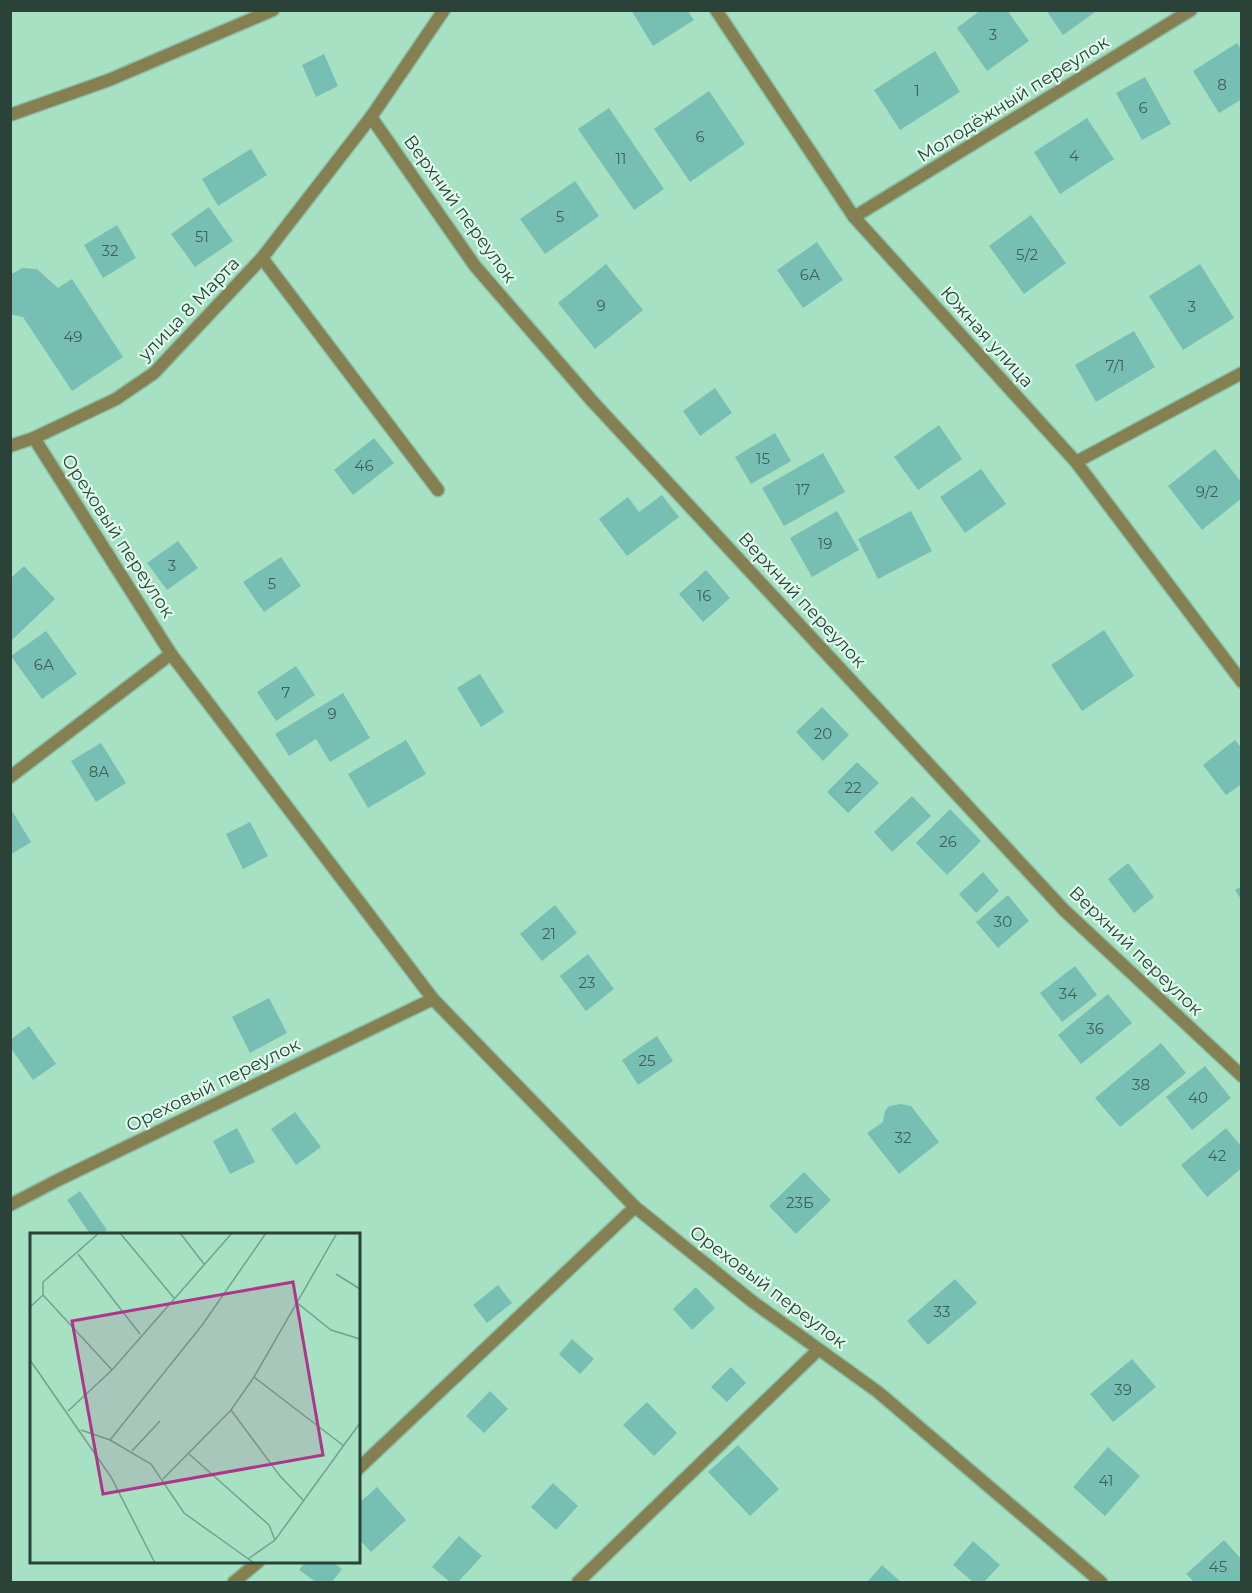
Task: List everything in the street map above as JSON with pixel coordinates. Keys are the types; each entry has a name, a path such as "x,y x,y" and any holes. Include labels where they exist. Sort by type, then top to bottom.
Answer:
{"street":[{"path":"10,116 109,80 273,10"},
{"name":"улица 8 Марта","path":"10,446 34,438 116,399 154,373 262,258 371,117 444,10"},
{"name":"Южная улица","path":"716,10 854,218 1076,462 1242,682"},
{"name":"Молодёжный переулок","path":"854,218 1191,10"},
{"name":"Верхний переулок","path":"371,117 475,266 592,402 1064,910 1242,1076"},
{"name":"улица 8 Марта","path":"262,258 438,490"},
{"path":"1076,462 1242,373"},
{"name":"Ореховый переулок","path":"34,438 171,654 433,999 635,1207 753,1302 878,1392 1101,1582"},
{"path":"10,777 171,654"},
{"name":"Ореховый переулок","path":"10,1205 433,999"},
{"path":"360,1467 635,1207"},
{"path":"578,1582 818,1350"},
{"path":"234,1582 257,1563"}],"building":[{"path":"631,10 687,10 694,20 653,46"},
{"path":"981,10 1007,10 1029,41 987,71 957,28"},
{"path":"1046,10 1098,10 1063,35"},
{"path":"1237,43 1242,51 1242,99 1219,113 1193,71"},
{"path":"935,51 960,92 900,130 874,90"},
{"path":"324,54 338,86 316,97 302,65"},
{"path":"1145,77 1171,124 1142,140 1116,93"},
{"path":"709,91 745,144 690,182 654,129"},
{"path":"609,108 664,189 634,210 578,129"},
{"path":"1087,118 1114,159 1060,194 1034,152"},
{"path":"251,149 267,175 218,206 202,179"},
{"path":"575,181 599,216 545,254 520,219"},
{"path":"209,207 233,241 195,267 171,234"},
{"path":"1031,215 1066,263 1024,294 989,246"},
{"path":"117,225 136,258 103,278 84,245"},
{"path":"817,242 843,280 803,308 777,270"},
{"path":"606,264 643,310 595,349 558,303"},
{"path":"1200,264 1234,318 1183,350 1149,296"},
{"path":"22,268 37,269 58,288 72,279 123,357 72,391 23,317 13,315 10,311 10,275"},
{"path":"1134,331 1155,367 1096,402 1075,365"},
{"path":"715,388 732,413 700,436 683,411"},
{"path":"939,425 962,459 918,490 894,457"},
{"path":"775,433 791,461 751,484 735,457"},
{"path":"374,438 394,463 353,495 334,470"},
{"path":"1215,449 1242,483 1242,498 1202,530 1168,486"},
{"path":"823,453 845,492 784,526 762,488"},
{"path":"981,469 1006,504 965,533 940,497"},
{"path":"662,495 679,517 627,556 599,519 628,497 639,512"},
{"path":"837,511 859,550 812,577 790,538"},
{"path":"911,511 932,551 878,579 858,539"},
{"path":"178,541 198,568 167,590 147,563"},
{"path":"281,557 301,586 264,612 243,582"},
{"path":"24,566 55,599 10,642 10,579"},
{"path":"706,570 730,598 703,622 679,594"},
{"path":"1104,630 1134,676 1082,711 1051,665"},
{"path":"46,631 77,674 42,699 11,656"},
{"path":"296,666 315,695 276,721 257,692"},
{"path":"480,674 504,712 481,727 457,688"},
{"path":"343,693 370,738 330,762 316,739 289,756 275,734"},
{"path":"822,707 849,735 823,761 796,732"},
{"path":"406,740 426,774 368,808 348,774"},
{"path":"1235,740 1242,749 1242,784 1226,795 1203,765"},
{"path":"101,743 126,783 96,802 71,761"},
{"path":"857,762 879,783 848,813 827,792"},
{"path":"912,796 931,816 892,852 874,832"},
{"path":"950,809 981,841 947,875 916,843"},
{"path":"12,811 31,842 10,855 10,812"},
{"path":"250,822 268,856 243,869 226,834"},
{"path":"1128,863 1154,897 1134,913 1108,879"},
{"path":"983,872 999,891 976,913 959,894"},
{"path":"1242,886 1242,901 1235,890"},
{"path":"1008,895 1029,921 998,948 976,922"},
{"path":"555,905 577,933 542,961 520,934"},
{"path":"588,954 614,989 586,1011 560,976"},
{"path":"1075,966 1097,995 1062,1022 1040,993"},
{"path":"1108,994 1132,1023 1081,1064 1058,1035"},
{"path":"269,998 287,1033 250,1053 232,1017"},
{"path":"29,1026 56,1064 33,1080 10,1047 10,1040"},
{"path":"657,1036 673,1061 638,1085 622,1060"},
{"path":"1161,1043 1186,1073 1120,1127 1095,1098"},
{"path":"1205,1066 1231,1098 1192,1130 1166,1097"},
{"path":"901,1104 911,1106 939,1142 899,1174 867,1133 883,1122 885,1111 889,1106"},
{"path":"295,1112 321,1147 296,1165 271,1129"},
{"path":"237,1128 255,1162 230,1174 213,1141"},
{"path":"1226,1128 1242,1147 1242,1168 1207,1197 1181,1165"},
{"path":"804,1172 831,1200 796,1234 769,1206"},
{"path":"80,1191 107,1230 102,1233 89,1233 67,1200"},
{"path":"955,1279 977,1303 928,1345 907,1321"},
{"path":"498,1285 512,1303 487,1323 473,1305"},
{"path":"696,1287 715,1308 692,1330 673,1309"},
{"path":"572,1339 594,1359 580,1374 559,1354"},
{"path":"1132,1359 1156,1387 1113,1422 1090,1394"},
{"path":"731,1367 746,1383 727,1402 711,1387"},
{"path":"490,1391 508,1409 484,1433 466,1416"},
{"path":"647,1402 677,1433 654,1456 623,1425"},
{"path":"738,1445 779,1489 750,1516 708,1472"},
{"path":"1108,1447 1140,1476 1105,1516 1073,1487"},
{"path":"553,1483 578,1506 556,1530 531,1507"},
{"path":"377,1487 406,1520 371,1552 360,1540 360,1502"},
{"path":"459,1536 482,1556 458,1582 450,1582 432,1567"},
{"path":"1224,1540 1242,1560 1242,1582 1194,1582 1186,1574"},
{"path":"973,1541 1000,1565 984,1582 973,1582 953,1565"},
{"path":"304,1563 333,1563 342,1569 332,1582 316,1582 299,1570"},
{"path":"882,1565 901,1582 867,1582"}]}
